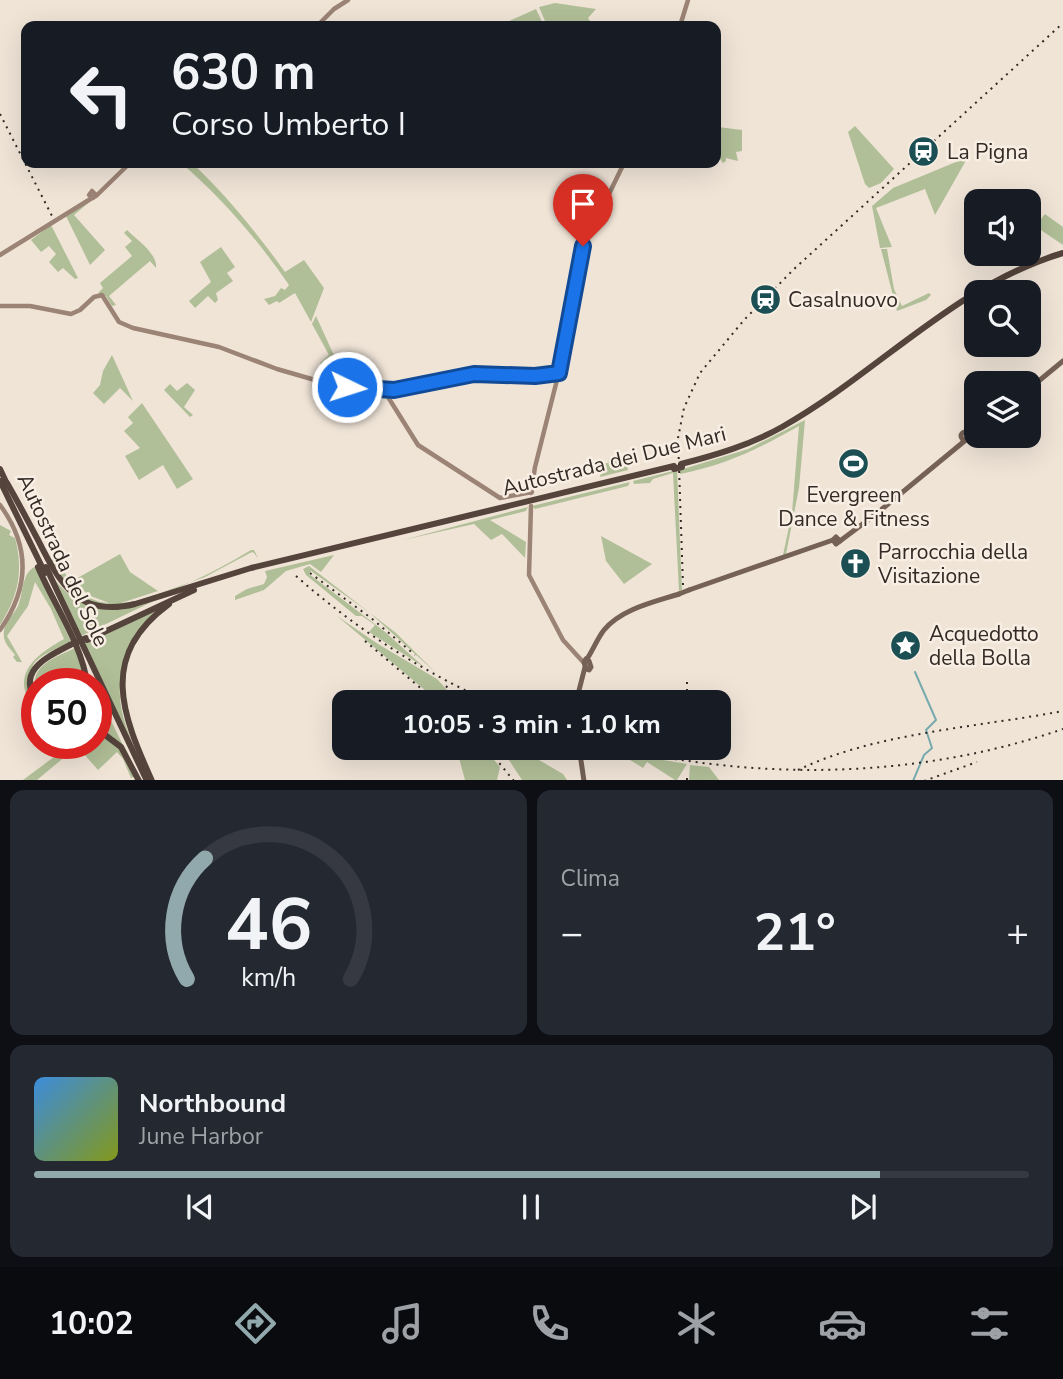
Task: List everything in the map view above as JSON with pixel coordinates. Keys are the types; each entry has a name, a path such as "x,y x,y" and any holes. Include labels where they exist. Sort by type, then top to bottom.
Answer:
{"highway":[{"name":"Autostrada dei Due Mari","path":"1004,280 1063,255"},
{"name":"Autostrada dei Due Mari","path":"810,412 975,293 1018,270 1063,255"},
{"name":"Autostrada dei Due Mari","path":"211,582 747,447 801,418 964,303"},
{"name":"Autostrada del Sole","path":"0,469 2,482 145,780"},
{"path":"2,482 58,579 85,601 101,606 127,606 211,582"},
{"path":"2,482 84,668"},
{"path":"38,668 86,638 211,582"},
{"path":"145,780 123,704 122,687 126,661 141,631 159,612 211,582"},
{"path":"112,740 121,747 145,780"}],"main road":[{"path":"322,21 348,0"},
{"path":"682,21 688,0"},
{"path":"0,255 93,195 124,168"},
{"path":"0,306 30,306 71,314 99,295 108,301 119,322 133,328 219,347 277,369 332,384 383,389 418,446 500,498 531,495 535,467 559,373 580,254 622,168"},
{"path":"1041,378 1063,360"},
{"path":"579,690 594,647 603,631 616,619 664,598 837,539 876,514 964,439"},
{"path":"0,505 17,538 23,570 21,590 15,606 0,630"},
{"path":"531,506 529,575 563,640 586,664"},
{"path":"574,652 586,655 594,647"},
{"path":"581,760 584,780"}],"street":[{"path":"383,389 411,388 474,374 535,376 559,373"}],"green space":[{"path":"555,3 596,9 588,18 590,21 545,21 539,7"},
{"path":"536,9 542,21 509,21"},
{"path":"855,126 894,169 881,183 869,188 865,184 848,132"},
{"path":"721,127 742,130 742,151 736,152 738,161 726,158 723,163"},
{"path":"968,157 935,215 925,189 876,208 892,247 880,248 872,206 893,188"},
{"path":"187,168 197,168 217,188 285,272 304,260 324,288 311,322 295,293 279,303 277,301 269,305 264,299 275,296 281,288 285,290 289,285 239,220"},
{"path":"92,200 74,215 105,250 90,265 66,216"},
{"path":"1045,214 1063,227 1063,245 1041,230 1041,219"},
{"path":"51,225 78,278 75,279 63,268 58,272 49,262 56,254 49,246 41,252 31,240"},
{"path":"127,230 150,252 156,268 150,261 109,296 116,305 112,306 106,296 98,293 103,288 100,283 132,256 125,247 132,241 124,233"},
{"path":"221,247 235,267 227,273 233,281 216,293 218,300 215,303 208,296 195,308 189,301 211,282 200,262"},
{"path":"881,249 887,249 894,289 902,306 929,293 931,295 926,300 897,311"},
{"path":"316,316 348,386 328,382 320,363 329,355 312,324"},
{"path":"112,355 133,401 120,388 104,404 93,393 100,385 103,371"},
{"path":"187,383 195,390 184,407 193,415 190,417 164,390 170,384 177,391"},
{"path":"142,403 193,479 177,489 163,465 139,480 125,456 140,448 124,431 133,423 128,417"},
{"path":"805,420 799,488 786,554 783,555 792,513 799,426 728,461 680,474 680,470 748,449"},
{"path":"609,458 627,462 628,470 600,477 603,463 608,463"},
{"path":"677,470 682,590 679,591 673,473 653,479 650,483 634,484 633,481"},
{"path":"630,482 628,486 535,509 532,506"},
{"path":"528,507 526,511 490,520 526,542 525,558 502,534 491,540 474,524 403,540"},
{"path":"0,525 11,531 9,535 15,538 19,573 15,594 0,625"},
{"path":"601,536 652,564 624,584 606,561"},
{"path":"251,550 254,550 258,558 253,552 250,553 205,577 190,582"},
{"path":"120,554 130,572 158,591 121,603 144,599 122,604 108,605 86,599 76,592 49,560 56,559 84,594 109,603 88,595 74,580"},
{"path":"334,555 321,572 310,564 286,571 264,590 235,600 235,596 247,589 264,584 267,577 265,571"},
{"path":"36,566 71,642 44,655 32,668 28,668 43,652 64,639 35,582 28,606 7,636 22,662 17,662 6,644 6,624 18,606 25,578"},
{"path":"309,566 396,633 436,673 370,613 311,571 309,574 384,631 424,667 369,632 375,625 362,616 356,616 306,575 303,569"},
{"path":"56,581 79,601 91,606 115,607 158,599 81,636"},
{"path":"157,609 132,646 120,682 123,714 150,780 112,700 112,668 97,668 85,643"},
{"path":"337,616 437,679 447,690 425,690"},
{"path":"75,648 81,668 41,668 52,659"},
{"path":"112,723 140,780 113,737"},
{"path":"112,743 119,748 135,776 131,778 117,752 112,757"},
{"path":"51,759 62,759 37,780 23,780"},
{"path":"88,759 110,759 98,770"},
{"path":"460,760 494,760 500,767 497,780 465,780"},
{"path":"509,760 539,760 563,774 567,780 522,780"},
{"path":"630,760 663,760 687,764 677,780 647,762 643,768"},
{"path":"690,765 709,767 719,780 689,780"}],"waterway":[{"path":"913,780 924,755 932,748 926,730 936,720 915,672"}],"railway":[{"path":"683,585 678,438 684,408 700,373 744,320 793,270 1063,23"},
{"path":"0,114 21,155"},
{"path":"28,168 53,218"},
{"path":"310,573 415,655"},
{"path":"296,576 364,630 413,662 466,690"},
{"path":"365,641 423,690"},
{"path":"687,682 687,690"},
{"path":"446,686 450,690"},
{"path":"798,770 828,757 893,739 1063,711"},
{"path":"683,760 782,769 839,770 896,766 1008,746 1063,729"},
{"path":"497,760 513,780"},
{"path":"927,780 977,762"}],"place":[{"name":"La Pigna","path":"924,152"},
{"name":"Casalnuovo","path":"765,300"},
{"name":"Evergreen Dance & Fitness","path":"854,463"},
{"name":"Parrocchia della Visitazione","path":"855,564"},
{"name":"Acquedotto della Bolla","path":"906,646"}],"route":[{"path":"347,387 394,390 474,374 535,376 559,373 583,246"}]}
